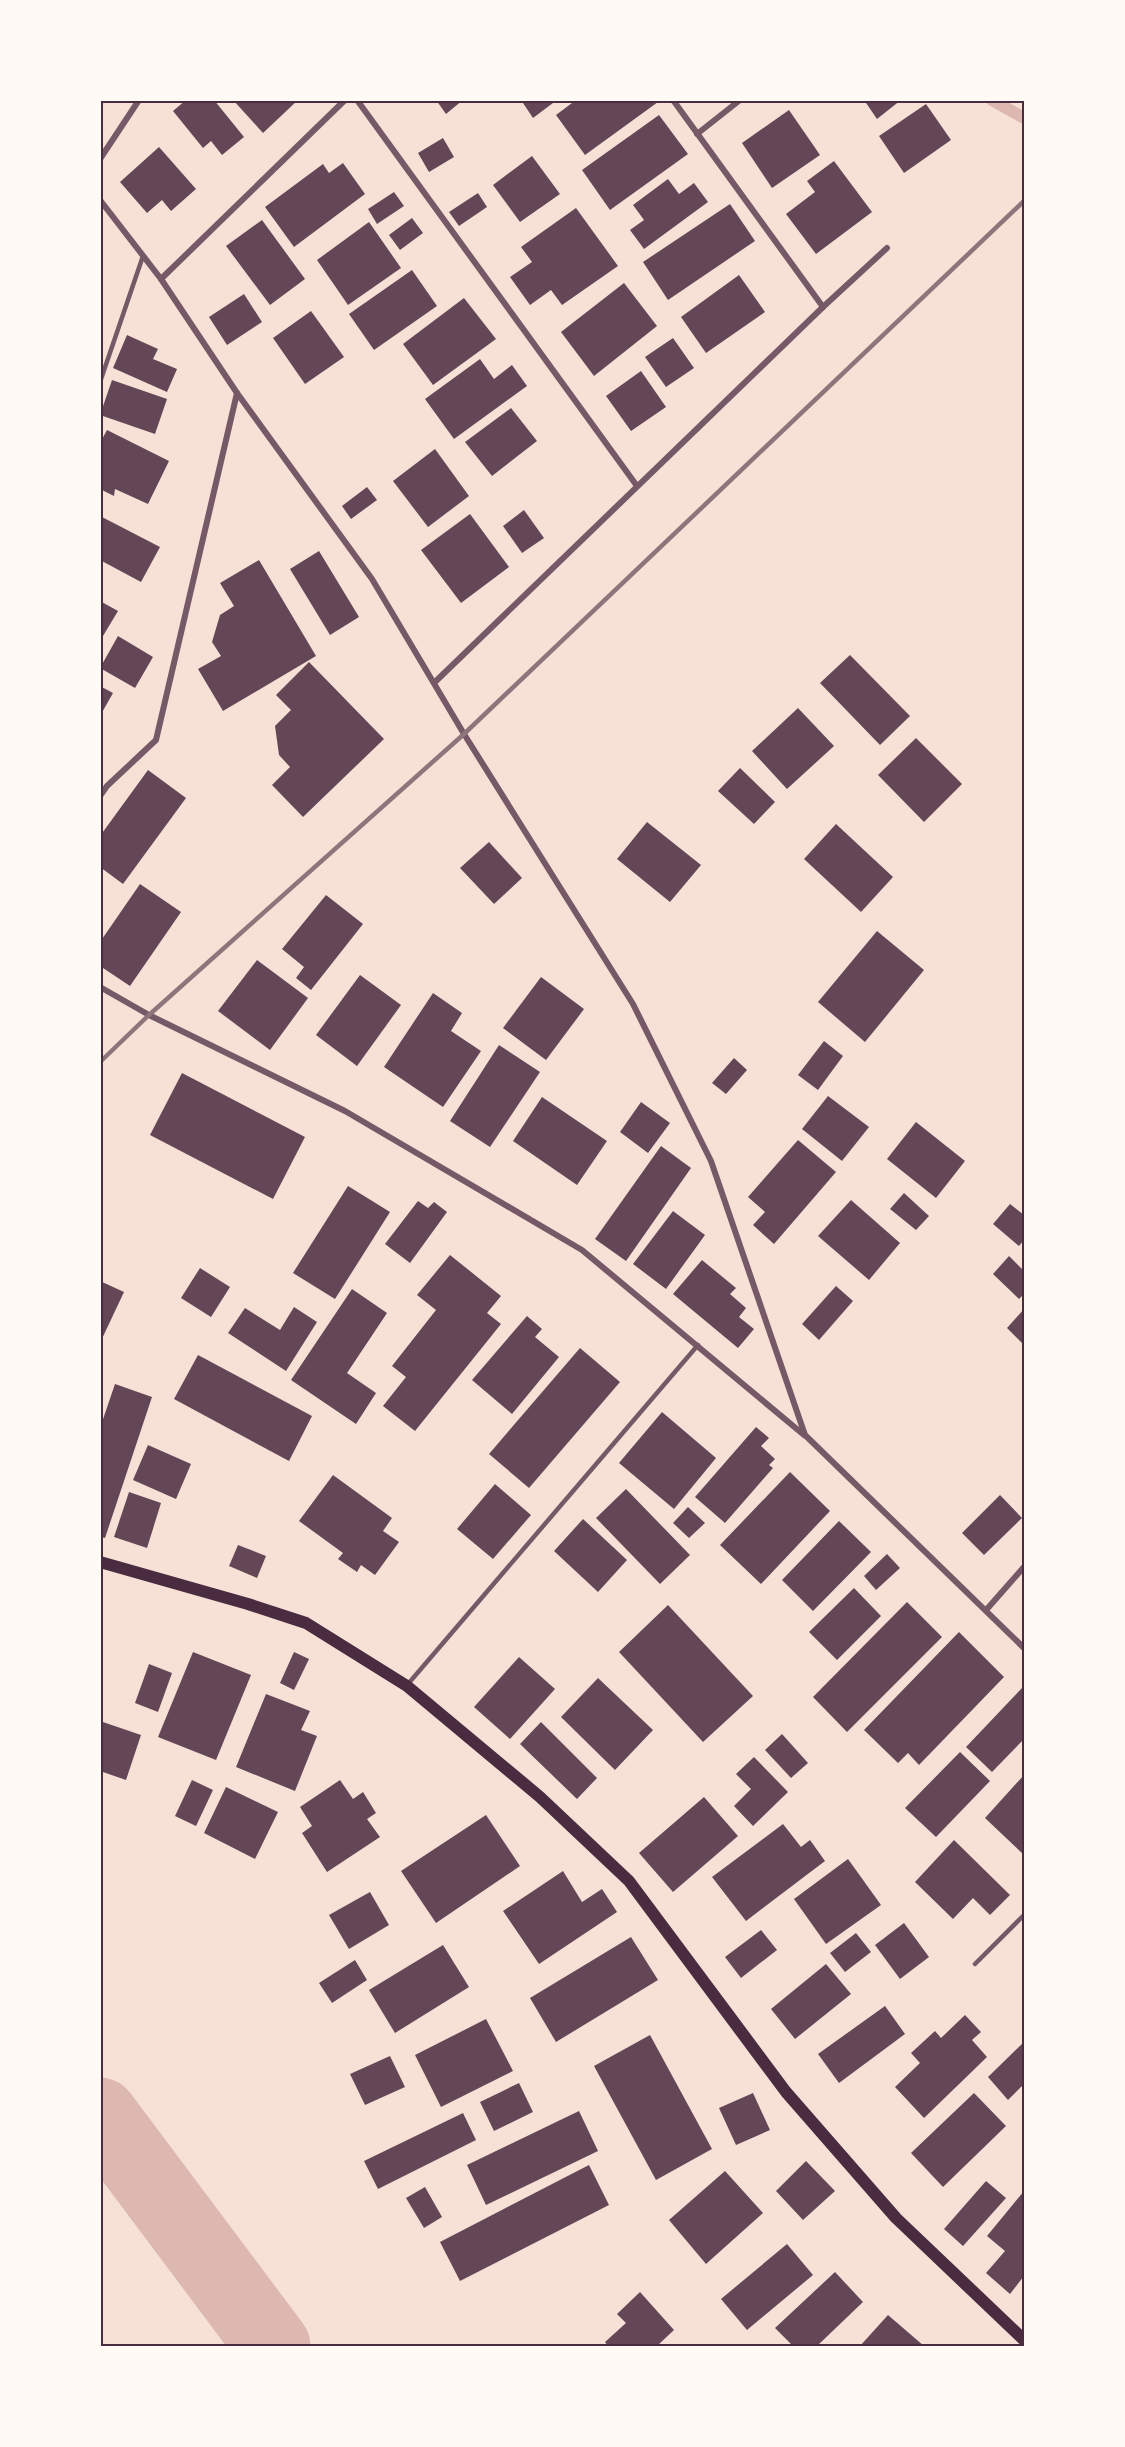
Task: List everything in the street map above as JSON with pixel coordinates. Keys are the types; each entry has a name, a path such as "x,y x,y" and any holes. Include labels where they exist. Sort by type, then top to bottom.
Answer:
{"main road":[{"path":"100,1562 306,1623 406,1686 540,1797 630,1881 786,2092 896,2217 1024,2340"}],"street":[{"path":"100,159 139,100"},
{"path":"161,279 345,100"},
{"path":"357,100 637,486"},
{"path":"673,100 823,307"},
{"path":"697,134 740,100"},
{"path":"100,200 161,279 237,393 372,579 470,744 633,1004 711,1161 805,1435"},
{"path":"435,682 887,248"},
{"path":"100,796 107,786 156,740 237,393"},
{"path":"100,987 149,1016 345,1111 582,1250 805,1435 987,1609 1024,1648"},
{"path":"987,1609 1024,1567"}],"lane":[{"path":"100,382 143,256"},
{"path":"406,1686 698,1345"},
{"path":"975,1964 1024,1915"}],"building":[{"path":"186,100 214,100 244,137 222,155 211,141 203,148 173,111"},
{"path":"233,100 298,100 263,133"},
{"path":"436,100 463,100 446,114"},
{"path":"521,100 557,100 533,118"},
{"path":"576,100 656,100 658,102 585,155 556,115"},
{"path":"864,100 901,100 877,119"},
{"path":"926,104 951,140 904,173 879,136"},
{"path":"789,110 820,155 772,188 742,143"},
{"path":"659,115 688,154 610,210 582,170"},
{"path":"443,138 454,157 429,172 418,153"},
{"path":"159,147 196,189 171,211 162,200 147,213 120,182"},
{"path":"532,156 560,194 520,222 493,185"},
{"path":"834,161 872,212 816,254 786,214 815,192 807,181"},
{"path":"343,163 365,194 294,247 265,207 323,164 329,173"},
{"path":"668,179 679,194 694,183 708,202 644,249 630,230 644,220 633,205"},
{"path":"394,192 404,206 377,224 368,209"},
{"path":"478,193 487,207 459,226 449,212"},
{"path":"730,204 755,241 668,300 643,262"},
{"path":"576,208 618,266 562,305 551,290 530,305 510,277 532,262 521,247"},
{"path":"412,218 423,233 400,250 389,235"},
{"path":"262,220 305,279 270,305 226,246"},
{"path":"369,222 401,268 348,305 317,260"},
{"path":"412,270 437,306 374,350 349,314"},
{"path":"739,275 765,312 706,353 681,317"},
{"path":"624,283 657,326 594,376 561,332"},
{"path":"244,294 262,322 227,345 209,317"},
{"path":"464,298 496,339 433,385 403,344"},
{"path":"311,311 344,357 305,384 273,338"},
{"path":"127,335 158,349 153,359 177,369 167,392 113,368"},
{"path":"673,338 694,368 666,387 645,357"},
{"path":"480,359 494,379 512,365 527,386 454,439 425,399"},
{"path":"641,371 666,407 631,431 606,396"},
{"path":"112,380 167,399 155,434 100,415"},
{"path":"511,408 537,441 492,476 465,442"},
{"path":"107,430 169,461 148,504 115,489 114,496 100,489 100,443"},
{"path":"435,449 469,496 428,527 393,481"},
{"path":"367,487 377,500 351,519 342,506"},
{"path":"524,510 544,538 522,553 503,526"},
{"path":"470,514 509,567 461,603 421,550"},
{"path":"100,516 160,547 141,582 100,560"},
{"path":"319,551 359,617 330,635 290,569"},
{"path":"259,560 316,656 223,711 198,669 221,656 212,642 220,615 234,606 220,583"},
{"path":"100,601 118,611 100,641"},
{"path":"118,636 153,657 135,688 100,668"},
{"path":"850,655 910,716 880,745 820,683"},
{"path":"309,662 384,739 303,817 272,785 290,767 279,755 275,726 291,710 276,695"},
{"path":"100,686 113,693 100,716"},
{"path":"798,708 834,746 787,789 752,751"},
{"path":"916,738 962,784 924,822 878,775"},
{"path":"740,768 775,802 754,824 718,791"},
{"path":"148,770 186,798 123,884 100,867 100,836"},
{"path":"647,822 701,865 670,902 617,859"},
{"path":"836,824 893,877 861,912 804,859"},
{"path":"489,842 522,878 494,904 460,868"},
{"path":"140,884 181,912 130,986 100,966 100,942"},
{"path":"326,895 363,924 311,990 296,978 304,967 282,949"},
{"path":"877,931 924,970 865,1042 818,1002"},
{"path":"257,960 308,998 270,1050 218,1011"},
{"path":"360,975 401,1005 357,1066 316,1035"},
{"path":"541,977 584,1009 546,1060 503,1028"},
{"path":"433,993 462,1013 451,1031 481,1051 443,1107 384,1067"},
{"path":"824,1041 843,1056 818,1090 798,1075"},
{"path":"499,1045 540,1072 490,1147 450,1121"},
{"path":"734,1058 747,1070 726,1094 712,1083"},
{"path":"182,1073 305,1137 273,1199 150,1135"},
{"path":"828,1096 869,1127 842,1161 802,1129"},
{"path":"542,1097 607,1141 577,1185 513,1141"},
{"path":"641,1102 670,1123 648,1153 620,1132"},
{"path":"916,1122 965,1161 936,1198 887,1159"},
{"path":"798,1140 836,1172 774,1244 753,1225 765,1212 748,1197"},
{"path":"661,1146 691,1168 626,1261 595,1239"},
{"path":"348,1186 390,1212 335,1299 293,1273"},
{"path":"904,1193 929,1216 916,1230 890,1209"},
{"path":"851,1200 900,1243 869,1280 818,1236"},
{"path":"418,1201 428,1208 434,1202 447,1212 410,1263 385,1244"},
{"path":"1010,1204 1024,1215 1024,1240 1019,1246 993,1224"},
{"path":"673,1211 705,1235 666,1289 633,1264"},
{"path":"450,1255 501,1296 487,1313 501,1324 415,1431 383,1406 406,1377 392,1366 436,1310 417,1295"},
{"path":"1009,1256 1024,1271 1024,1294 1019,1299 993,1274"},
{"path":"702,1260 736,1288 730,1294 746,1308 739,1317 754,1329 738,1348 673,1294"},
{"path":"200,1268 230,1287 211,1317 181,1298"},
{"path":"100,1281 124,1292 100,1343"},
{"path":"836,1286 853,1301 819,1340 802,1324"},
{"path":"352,1289 387,1313 347,1373 376,1393 356,1424 291,1380"},
{"path":"294,1307 317,1322 286,1371 228,1333 245,1308 280,1330"},
{"path":"1024,1309 1024,1345 1007,1328"},
{"path":"527,1316 542,1329 535,1337 559,1357 512,1414 472,1380"},
{"path":"580,1348 620,1382 529,1488 489,1454"},
{"path":"198,1355 312,1416 289,1461 174,1399"},
{"path":"115,1384 152,1397 105,1538 100,1537 100,1428"},
{"path":"662,1412 716,1458 674,1509 619,1463"},
{"path":"756,1427 769,1438 761,1446 775,1459 769,1465 773,1468 725,1523 695,1497"},
{"path":"148,1445 191,1464 176,1499 133,1480"},
{"path":"790,1472 830,1511 761,1584 720,1545"},
{"path":"333,1475 392,1518 383,1531 399,1542 375,1575 361,1565 357,1572 338,1559 343,1553 299,1521"},
{"path":"495,1484 531,1515 493,1559 457,1529"},
{"path":"626,1489 690,1555 660,1584 596,1518"},
{"path":"129,1492 161,1503 147,1548 114,1537"},
{"path":"1000,1495 1022,1518 984,1555 962,1533"},
{"path":"688,1507 705,1523 689,1538 673,1523"},
{"path":"583,1519 627,1560 598,1592 554,1551"},
{"path":"839,1521 871,1552 813,1611 782,1580"},
{"path":"238,1545 266,1556 257,1578 229,1566"},
{"path":"887,1554 900,1568 876,1590 864,1576"},
{"path":"854,1588 881,1616 837,1660 809,1632"},
{"path":"907,1602 942,1637 847,1732 813,1697"},
{"path":"668,1605 753,1696 703,1742 619,1652"},
{"path":"959,1632 1004,1677 919,1765 908,1753 898,1763 864,1730"},
{"path":"193,1652 251,1675 216,1760 158,1737"},
{"path":"294,1652 309,1659 294,1690 280,1683"},
{"path":"519,1657 555,1689 510,1739 474,1707"},
{"path":"149,1664 172,1673 158,1712 135,1703"},
{"path":"598,1678 653,1730 615,1770 561,1717"},
{"path":"1022,1688 1024,1690 1024,1739 992,1772 966,1747"},
{"path":"266,1694 310,1711 301,1730 317,1736 295,1791 236,1767"},
{"path":"100,1721 141,1735 126,1780 100,1771"},
{"path":"541,1722 597,1778 577,1799 520,1744"},
{"path":"782,1734 808,1763 791,1778 765,1750"},
{"path":"960,1752 990,1781 936,1837 905,1808"},
{"path":"754,1757 788,1792 753,1826 734,1806 751,1789 736,1774"},
{"path":"1024,1775 1024,1855 985,1818"},
{"path":"192,1780 213,1790 196,1826 175,1816"},
{"path":"340,1780 353,1799 363,1792 376,1813 367,1819 380,1837 327,1872 302,1833 312,1826 300,1807"},
{"path":"226,1787 278,1812 255,1859 204,1833"},
{"path":"704,1797 738,1836 673,1892 639,1853"},
{"path":"486,1815 520,1866 436,1923 401,1871"},
{"path":"783,1824 801,1847 810,1840 825,1861 746,1921 712,1877"},
{"path":"954,1840 1010,1895 990,1915 973,1898 953,1919 915,1882"},
{"path":"848,1859 881,1905 826,1944 794,1899"},
{"path":"563,1871 582,1902 602,1889 617,1912 539,1964 503,1911"},
{"path":"370,1892 389,1925 349,1949 329,1915"},
{"path":"904,1923 929,1957 900,1979 875,1945"},
{"path":"761,1930 777,1950 741,1978 725,1957"},
{"path":"856,1933 871,1952 845,1972 830,1953"},
{"path":"631,1937 658,1980 556,2042 530,1998"},
{"path":"443,1945 469,1987 395,2033 369,1990"},
{"path":"355,1960 367,1980 332,2003 319,1983"},
{"path":"826,1964 851,1994 795,2039 771,2009"},
{"path":"885,2006 905,2034 839,2083 818,2054"},
{"path":"965,2015 981,2032 972,2040 987,2057 924,2118 895,2087 920,2063 911,2053 935,2031 941,2038"},
{"path":"486,2019 513,2071 441,2107 415,2055"},
{"path":"650,2035 712,2149 656,2180 594,2066"},
{"path":"1024,2042 1024,2084 1008,2100 988,2077"},
{"path":"390,2056 405,2087 365,2105 350,2074"},
{"path":"519,2083 533,2112 494,2131 480,2102"},
{"path":"753,2093 770,2130 736,2145 719,2108"},
{"path":"974,2093 1006,2126 943,2187 911,2153"},
{"path":"579,2111 598,2151 486,2205 467,2165"},
{"path":"463,2113 476,2140 378,2189 364,2161"},
{"path":"806,2161 835,2191 803,2220 776,2191"},
{"path":"589,2165 609,2205 460,2281 440,2242"},
{"path":"725,2171 763,2213 706,2264 669,2220"},
{"path":"986,2181 1006,2198 963,2246 944,2229"},
{"path":"425,2187 442,2217 424,2228 406,2198"},
{"path":"1024,2191 1024,2276 1010,2294 986,2273 1005,2251 987,2236"},
{"path":"787,2244 813,2275 747,2330 721,2299"},
{"path":"835,2272 863,2302 817,2346 793,2346 775,2328"},
{"path":"640,2292 674,2330 657,2346 608,2346 605,2342 626,2323 617,2314"},
{"path":"888,2315 924,2346 860,2346"}],"waterway":[{"path":"992,100 1024,118"},
{"path":"100,2115 273,2346"}],"railway":[{"path":"100,1062 149,1015 464,734 1024,201"}]}
